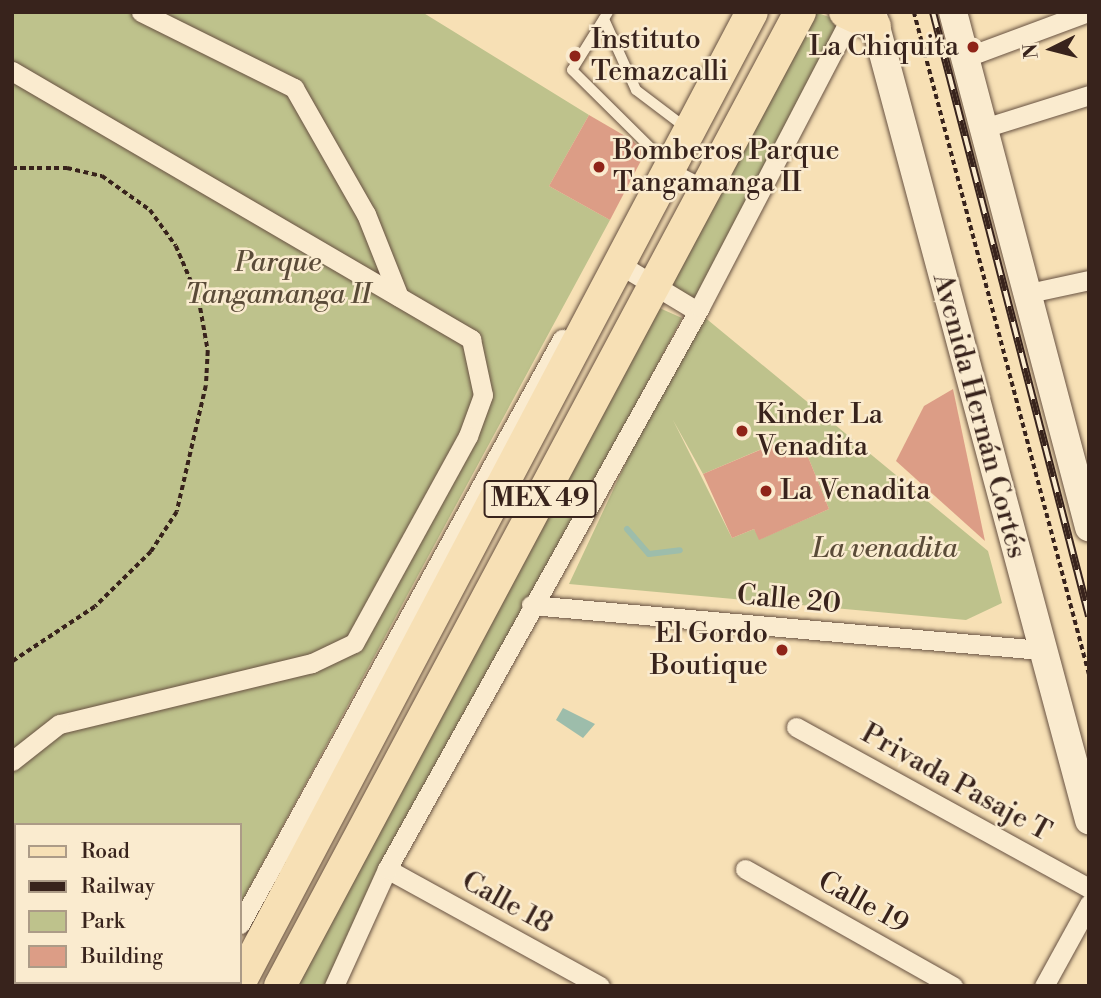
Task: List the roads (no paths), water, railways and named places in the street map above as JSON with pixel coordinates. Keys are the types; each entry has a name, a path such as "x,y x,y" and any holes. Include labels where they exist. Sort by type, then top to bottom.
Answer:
{"main road":[{"name":"MEX 49","path":"242,976 280,878 447,566 671,168 752,12"},
{"name":"MEX 49","path":"280,986 800,12"},
{"path":"953,12 1084,497 1089,527"},
{"name":"Avenida Hernán Cortés","path":"861,16 1041,650 1085,786 1089,820"}],"street":[{"path":"141,12 294,88 366,214 399,297"},
{"path":"964,58 1088,12"},
{"path":"334,986 387,869 531,605 861,16"},
{"path":"12,71 471,339 483,395 468,436 354,643 312,663 59,724 12,761"},
{"path":"984,128 1089,95"},
{"path":"618,264 654,288 697,311"},
{"path":"1029,293 1089,280"},
{"name":"Calle 20","path":"531,605 1041,650"},
{"name":"Privada Pasaje T","path":"796,727 1089,888"},
{"name":"Calle 18","path":"387,869 600,986"},
{"name":"Calle 19","path":"746,869 953,986"},
{"path":"242,922 280,878"},
{"path":"1044,986 1089,904"}],"lane":[{"path":"606,16 636,90 690,130"},
{"path":"606,16 572,69 671,168 707,187"}],"waterway":[{"path":"627,529 649,554 680,550"}],"railway":[{"path":"933,12 1089,616"}],"place":[{"name":"La Chiquita","path":"973,47"},
{"name":"Instituto Temazcalli","path":"575,56"},
{"name":"Bomberos Parque Tangamanga II","path":"599,167"},
{"name":"Kinder La Venadita","path":"742,431"},
{"name":"La Venadita","path":"766,491"},
{"name":"El Gordo Boutique","path":"782,650"}],"park label":[{"name":"Parque Tangamanga II","path":"278,279"},
{"name":"La venadita","path":"885,549"}]}
